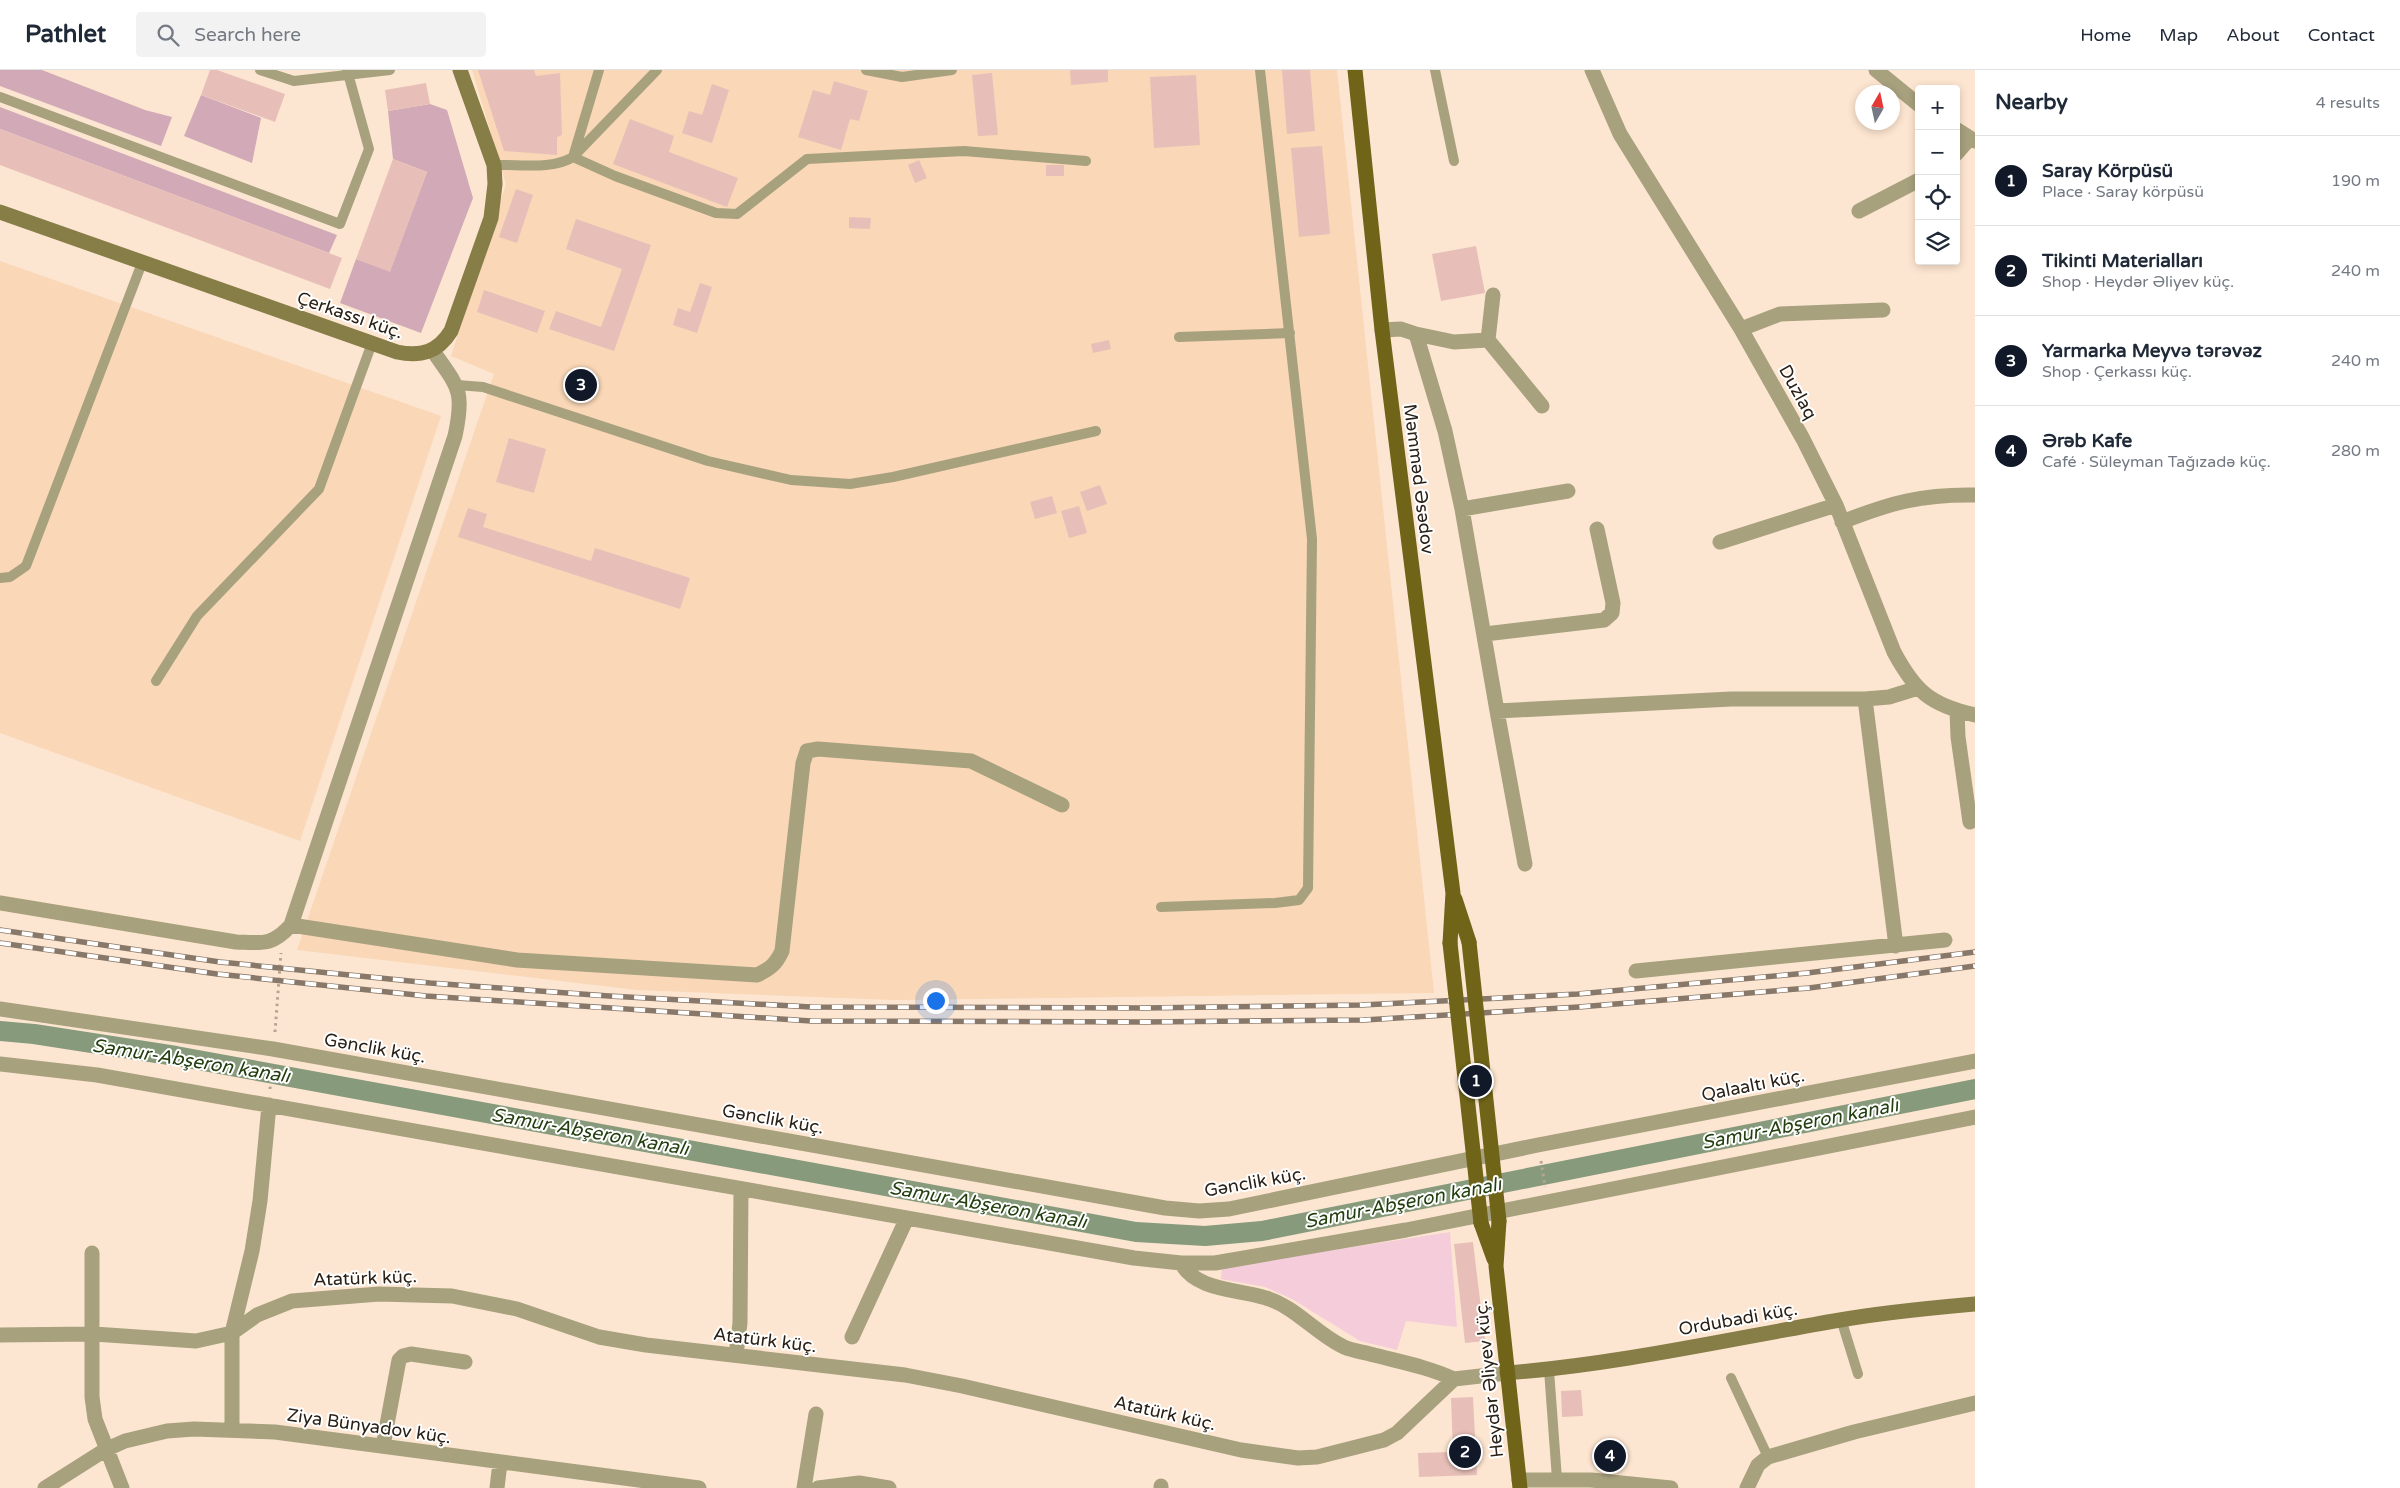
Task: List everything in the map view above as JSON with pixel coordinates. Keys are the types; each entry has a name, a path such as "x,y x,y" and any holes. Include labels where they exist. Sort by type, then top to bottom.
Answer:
{"main road":[{"name":"Məmməd Əsədov","path":"1355,70 1382,330 1453,893 1450,943 1481,1223"},
{"name":"Məmməd Əsədov","path":"1453,893 1470,942 1500,1221"},
{"name":"Heydər Əliyev küç.","path":"1500,1221 1496,1266 1519,1484"},
{"name":"Heydər Əliyev küç.","path":"1481,1223 1496,1266"}],"street":[{"path":"0,903 236,942 262,943 279,938 291,925 455,436 460,412 461,398 457,385 433,351 440,346 451,331 490,218 496,184 494,164 460,70"},
{"name":"Duzlaq","path":"1592,70 1620,134 1741,329 1803,439 1836,505 1894,652 1906,674 1918,688 1938,705 1975,714"},
{"path":"1876,70 1915,102"},
{"path":"1958,130 1973,140 1960,151"},
{"path":"1859,211 1915,182"},
{"name":"Çerkassı küç.","path":"0,212 372,344 405,354 433,351"},
{"path":"1493,296 1488,340 1542,406"},
{"path":"1741,329 1780,314 1883,310"},
{"path":"1382,330 1401,330 1454,342 1488,340"},
{"path":"1416,334 1445,431 1462,509 1525,864"},
{"path":"1462,509 1568,491"},
{"path":"1842,522 1886,505 1924,497 1975,495"},
{"path":"1720,542 1836,505"},
{"path":"1485,634 1604,620 1612,613 1613,603 1597,529"},
{"path":"1497,711 1731,699 1889,697 1918,688"},
{"path":"1865,698 1896,946"},
{"path":"1957,711 1958,737 1970,822"},
{"path":"291,925 517,960 757,975 769,970 778,961 782,951 803,763 807,751 818,749 971,761 1062,805"},
{"path":"1636,971 1945,940"},
{"name":"Gənclik küç.","path":"0,1009 273,1049 1165,1208 1199,1211 1230,1209 1538,1145"},
{"name":"Qalaaltı küç.","path":"1538,1145 1975,1061"},
{"path":"0,1064 97,1076 1134,1258 1181,1263 1215,1263 1406,1230 1975,1117"},
{"path":"232,1430 232,1334 252,1251 260,1201 269,1105"},
{"path":"736,1355 740,1323 741,1189"},
{"path":"852,1337 907,1218"},
{"path":"92,1253 94,1334 92,1398 95,1419 122,1488"},
{"path":"1181,1263 1186,1273 1198,1281 1267,1298 1290,1310 1323,1335 1345,1347 1435,1370 1454,1379 1507,1373"},
{"name":"Atatürk küç.","path":"0,1335 94,1334 196,1341 232,1334 257,1315 292,1301 370,1294 452,1296 517,1309 599,1337 646,1345 905,1375 962,1386 1240,1450 1298,1458 1317,1457 1384,1440 1398,1432 1454,1379"},
{"name":"Ordubadi küç.","path":"1507,1373 1600,1364 1841,1319 1904,1310 1975,1304"},
{"path":"383,1446 399,1360 403,1356 411,1354 465,1362"},
{"path":"1747,1488 1758,1466 1768,1458 1854,1432 1975,1403"},
{"path":"804,1488 816,1414"},
{"name":"Ziya Bünyadov küç.","path":"46,1488 106,1450 125,1441 167,1431 232,1430 275,1432 700,1488"},
{"path":"497,1488 500,1463"},
{"path":"1519,1484 1557,1478 1672,1488"},
{"path":"818,1488 859,1483 889,1488"}],"lane":[{"path":"260,70 294,81 348,73 390,70"},
{"path":"573,157 599,70"},
{"path":"494,164 554,164 565,162 573,157 657,70"},
{"path":"866,70 902,77 952,70"},
{"path":"1161,906 1283,902 1299,900 1308,888 1312,539 1260,70"},
{"path":"1435,70 1454,161"},
{"path":"0,97 340,224 369,149 348,73"},
{"path":"573,157 615,176 716,212 737,214 807,159 964,151 1086,161"},
{"path":"0,578 10,578 26,566 142,263"},
{"path":"1179,337 1290,332"},
{"path":"156,681 197,616 319,489 372,344"},
{"path":"457,385 483,387 708,460 791,480 850,484 884,479 1096,431"},
{"path":"1841,1319 1858,1374"},
{"path":"1549,1370 1557,1478"},
{"path":"1730,1378 1768,1458"}],"path":[{"path":"269,1105 280,981 279,938"},
{"path":"1538,1145 1547,1202"}],"shaded area":[{"path":"0,70 42,70 145,110 172,117 161,146 0,86"},
{"path":"472,70 1337,70 1434,993 893,1000 637,990 297,950 494,374 451,356 506,184"},
{"path":"201,95 261,118 252,163 184,136"},
{"path":"430,104 447,110 473,198 421,333 340,303 356,259 390,271 427,172 393,159 388,111"},
{"path":"0,107 337,235 329,253 0,129"},
{"path":"0,261 441,416 300,841 0,733"},
{"path":"1450,1232 1457,1327 1406,1321 1397,1350 1360,1341 1292,1299 1265,1287 1221,1279 1222,1267"}],"building":[{"path":"210,70 217,70 285,94 275,122 201,95"},
{"path":"478,70 534,70 536,76 560,73 562,135 557,137 557,155 504,151"},
{"path":"1070,70 1108,70 1108,82 1071,85"},
{"path":"1282,70 1310,70 1315,131 1287,134"},
{"path":"992,73 998,135 978,136 972,75"},
{"path":"1196,75 1200,145 1154,148 1150,77"},
{"path":"834,81 868,91 859,121 850,119 841,150 798,137 813,90 830,95"},
{"path":"426,83 430,104 388,111 385,90"},
{"path":"712,84 729,90 712,143 682,133 689,111 702,115"},
{"path":"630,119 674,136 669,152 738,178 727,207 613,164"},
{"path":"0,129 342,258 330,289 0,165"},
{"path":"1322,146 1330,234 1299,237 1291,148"},
{"path":"393,159 427,172 390,272 356,259"},
{"path":"919,160 927,178 915,183 908,165"},
{"path":"1046,165 1064,165 1064,176 1046,176"},
{"path":"516,189 533,195 517,243 499,237"},
{"path":"849,217 871,218 870,229 849,228"},
{"path":"576,219 651,245 614,351 549,329 556,311 601,327 622,269 566,249"},
{"path":"1476,246 1485,293 1441,301 1432,254"},
{"path":"700,283 712,287 697,333 673,325 678,308 690,312"},
{"path":"484,290 545,311 537,333 477,312"},
{"path":"1109,340 1111,349 1093,353 1091,344"},
{"path":"509,438 546,449 534,493 496,482"},
{"path":"1100,485 1107,504 1087,511 1080,492"},
{"path":"1052,496 1057,513 1035,519 1030,502"},
{"path":"1079,506 1087,533 1069,538 1061,511"},
{"path":"468,508 487,514 483,527 591,561 595,548 690,578 680,609 458,537"},
{"path":"1473,1242 1485,1341 1465,1343 1454,1244"},
{"path":"1581,1390 1583,1416 1562,1417 1561,1391"},
{"path":"1473,1397 1477,1475 1419,1477 1418,1453 1453,1452 1451,1398"}],"waterway":[{"name":"Samur-Abşeron kanalı","path":"0,1031 34,1034 176,1056 1136,1232 1205,1236 1262,1231 1975,1089"}],"railway":[{"path":"0,930 220,962 430,983 609,996 811,1007 1144,1008 1362,1005 1578,994 1807,973 1975,952"},
{"path":"0,943 217,974 426,996 811,1021 1144,1022 1364,1020 1579,1007 1809,988 1975,966"}],"place":[{"name":"Yarmarka Meyvә tәrәvәz","path":"581,385"},
{"name":"Saray Körpüsü","path":"1476,1081"},
{"name":"Tikinti Materialları","path":"1465,1452"},
{"name":"Ərəb Kafe","path":"1610,1456"}]}
